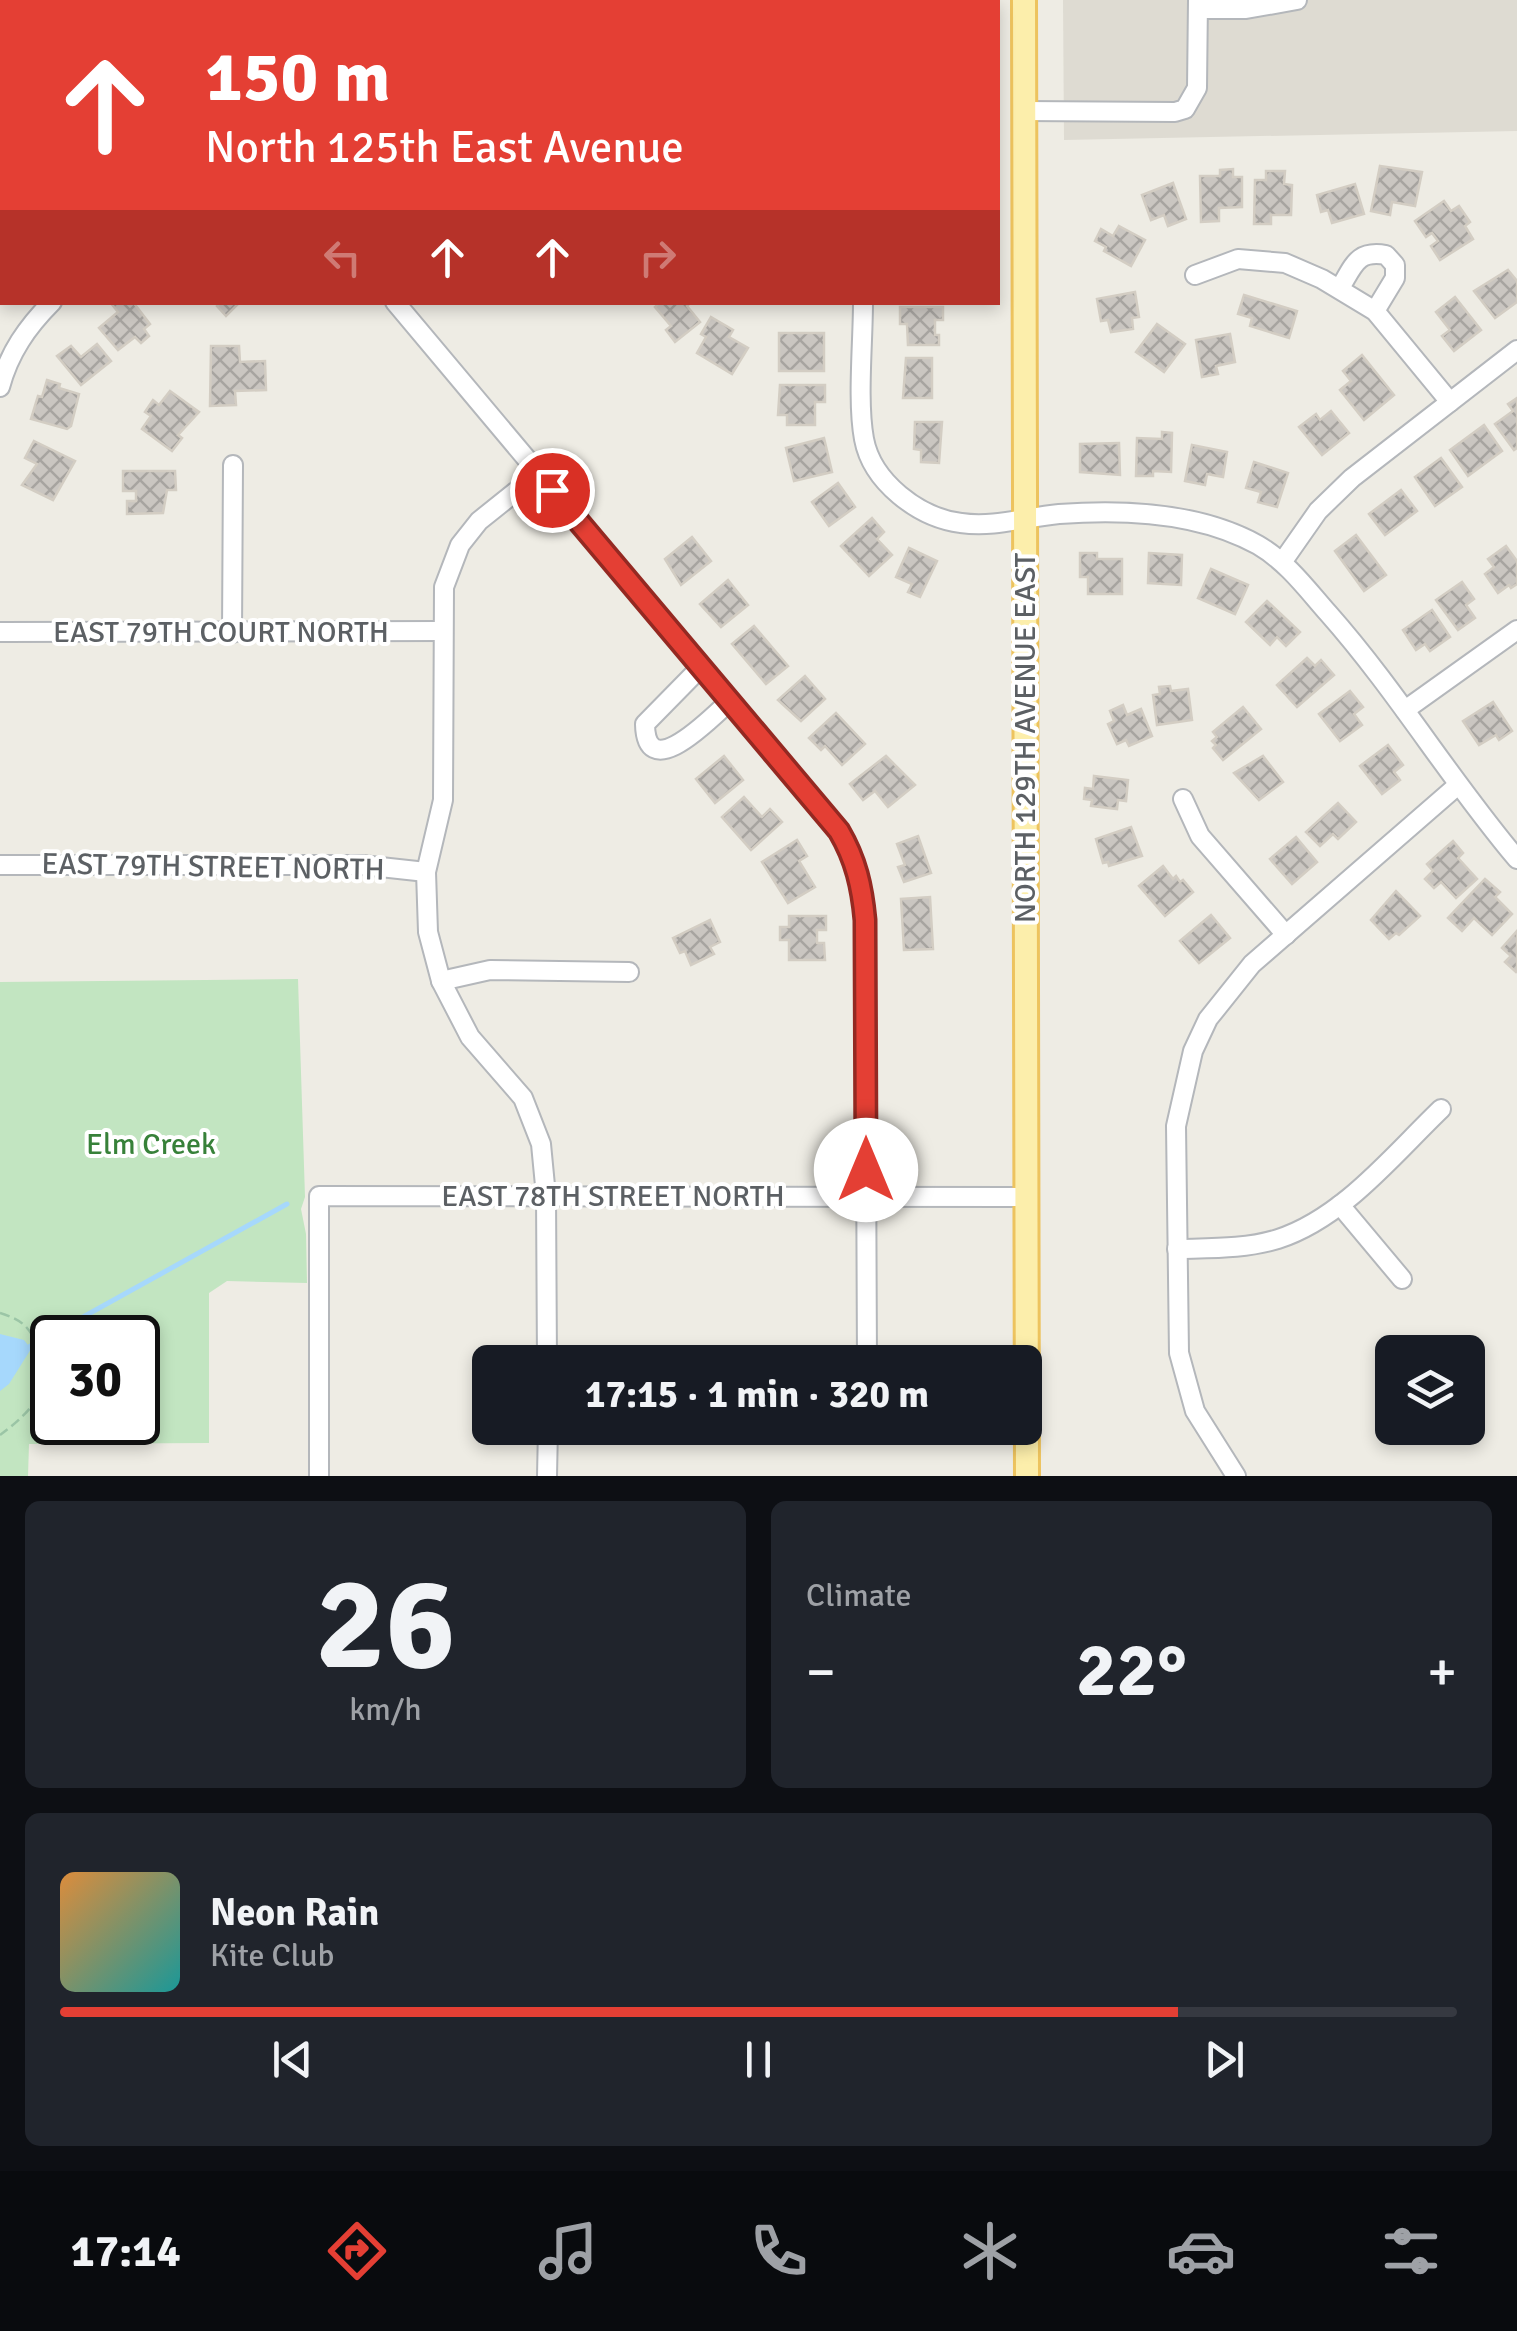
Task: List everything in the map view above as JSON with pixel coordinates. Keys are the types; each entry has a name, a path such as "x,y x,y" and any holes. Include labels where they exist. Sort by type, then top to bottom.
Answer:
{"main road":[{"name":"NORTH 129TH AVENUE EAST","path":"1024,0 1028,1476"}],"street":[{"path":"1024,111 1175,112 1185,108 1197,88 1198,4 1246,9 1297,0"},
{"path":"1340,288 1357,260 1370,252 1386,254 1395,264 1395,278 1376,311"},
{"path":"1195,275 1238,259 1285,263 1340,288 1376,311 1450,402"},
{"path":"0,387 26,330 49,305"},
{"path":"398,305 820,808 849,848 862,891 865,920 867,1345"},
{"path":"863,305 863,436 877,469 907,500 935,517 964,524 1065,514 1178,518 1228,530 1283,562 1353,641 1517,859"},
{"path":"1283,562 1318,511 1352,478 1517,350"},
{"path":"232,632 233,465"},
{"path":"539,473 479,521 460,545 444,588 443,800 426,872 428,932 441,981 470,1037 528,1107 541,1144 546,1196 547,1345"},
{"path":"1405,710 1517,630"},
{"name":"EAST 79TH COURT NORTH","path":"0,632 443,631"},
{"path":"701,667 645,724 645,737 651,746 664,750 679,745 730,702"},
{"path":"1236,1476 1194,1411 1179,1352 1176,1126 1193,1051 1208,1019 1252,964 1458,785"},
{"path":"1183,799 1200,836 1286,936"},
{"name":"EAST 79TH STREET NORTH","path":"0,865 362,866 426,872"},
{"path":"441,981 490,970 629,972"},
{"path":"1177,1250 1250,1246 1305,1228 1340,1205 1441,1109"},
{"name":"EAST 78TH STREET NORTH","path":"319,1476 319,1196 1026,1197"},
{"path":"1340,1205 1402,1279"},
{"path":"548,1445 548,1476"}],"path":[{"path":"0,1313 28,1326 46,1362 47,1379 16,1424 0,1436"}],"shaded area":[{"path":"1063,0 1517,0 1517,131 1064,140"}],"green space":[{"name":"Elm Creek","path":"298,979 305,1197 301,1209 307,1283 227,1281 209,1293 209,1443 160,1443 160,1315 30,1315 28,1476 0,1476 0,982"}],"water":[{"path":"0,1334 24,1340 30,1351 9,1384 0,1391"}],"building":[{"path":"1380,166 1422,172 1415,206 1392,202 1390,215 1371,211"},
{"path":"1233,169 1233,177 1242,177 1242,207 1219,208 1219,221 1201,222 1200,176 1220,176 1220,170"},
{"path":"1266,171 1285,171 1284,184 1292,185 1291,215 1271,215 1271,224 1254,224 1255,180 1266,180"},
{"path":"1173,183 1186,219 1168,226 1164,215 1151,220 1142,195"},
{"path":"1355,184 1364,214 1332,223 1328,210 1321,212 1317,195"},
{"path":"1444,201 1451,211 1459,206 1470,222 1465,226 1473,239 1440,260 1431,246 1438,241 1432,233 1426,237 1415,221"},
{"path":"1119,226 1145,240 1131,266 1104,251 1106,247 1095,241 1101,229 1113,236"},
{"path":"1508,270 1517,281 1517,302 1495,318 1474,291"},
{"path":"1135,292 1139,317 1132,318 1133,329 1111,332 1108,320 1101,321 1097,299"},
{"path":"1244,295 1297,311 1289,338 1250,326 1252,318 1238,314"},
{"path":"1455,297 1481,330 1454,351 1442,336 1450,330 1436,312"},
{"path":"112,305 135,305 150,324 144,329 149,336 141,343 135,337 118,350 99,328 118,312"},
{"path":"218,305 237,305 226,316"},
{"path":"688,305 700,322 675,342 666,330 671,326 655,307"},
{"path":"900,307 943,307 943,320 935,320 939,345 908,345 907,324 900,324"},
{"path":"711,317 733,330 729,337 748,348 732,374 697,353 706,337 701,334"},
{"path":"1157,324 1185,344 1164,372 1136,352"},
{"path":"779,333 824,333 824,371 779,371"},
{"path":"1230,334 1235,362 1216,366 1218,374 1202,377 1196,340"},
{"path":"97,344 111,361 81,385 57,356 71,346 81,357"},
{"path":"211,346 239,346 240,362 265,361 266,390 235,391 236,405 210,406"},
{"path":"1362,355 1394,395 1364,420 1340,390 1351,381 1343,371"},
{"path":"906,358 932,358 932,398 903,398"},
{"path":"47,380 79,394 67,429 31,419"},
{"path":"780,385 825,385 825,402 815,402 815,425 787,425 787,415 778,415"},
{"path":"170,391 199,412 178,435 182,438 172,451 142,429 151,416 145,412 153,400 159,405"},
{"path":"1517,398 1514,450 1495,424 1513,411 1508,404"},
{"path":"1331,411 1349,433 1322,455 1299,427 1316,414 1320,420"},
{"path":"915,422 942,422 939,463 921,462 921,450 914,449"},
{"path":"1484,425 1502,451 1468,476 1450,450"},
{"path":"1162,432 1172,433 1171,472 1153,471 1153,476 1136,476 1137,438 1162,439"},
{"path":"824,438 832,472 794,481 786,448"},
{"path":"34,441 75,461 53,500 22,485 37,464 25,458"},
{"path":"1119,443 1120,475 1080,472 1080,444"},
{"path":"1192,445 1227,452 1223,477 1207,474 1205,485 1185,481"},
{"path":"1441,458 1462,487 1435,506 1415,477"},
{"path":"1254,462 1288,473 1277,507 1258,502 1261,492 1246,488"},
{"path":"123,471 175,471 176,490 167,490 163,513 127,514 127,501 136,501 136,491 123,491"},
{"path":"838,483 855,507 829,526 812,502"},
{"path":"1401,490 1417,511 1385,535 1369,514"},
{"path":"872,518 884,532 877,539 892,555 869,576 841,546"},
{"path":"1356,535 1386,575 1364,591 1335,551"},
{"path":"692,537 711,561 681,585 665,559"},
{"path":"1506,546 1517,561 1517,584 1498,593 1485,574 1494,567 1488,559"},
{"path":"909,548 937,561 920,597 908,592 912,584 896,577"},
{"path":"1080,553 1097,553 1097,559 1122,559 1122,594 1088,594 1088,577 1080,577"},
{"path":"1149,553 1182,555 1181,585 1148,583"},
{"path":"1211,569 1248,585 1235,614 1198,598"},
{"path":"728,580 748,605 721,627 700,604"},
{"path":"1462,582 1474,599 1466,605 1475,618 1458,630 1436,600"},
{"path":"1267,601 1300,632 1286,646 1277,637 1270,645 1246,622"},
{"path":"1432,610 1450,637 1430,651 1425,644 1416,650 1403,630"},
{"path":"754,626 788,666 766,684 732,644"},
{"path":"1307,658 1315,666 1321,660 1334,675 1297,707 1277,685"},
{"path":"805,676 825,699 801,721 778,700"},
{"path":"1170,686 1171,691 1188,689 1192,720 1157,725 1153,695 1160,694 1159,687"},
{"path":"1350,691 1363,707 1354,714 1362,725 1340,741 1319,714"},
{"path":"1493,702 1512,731 1499,740 1496,735 1479,745 1463,721"},
{"path":"1123,705 1127,715 1141,709 1152,736 1129,746 1126,740 1117,744 1108,724 1114,721 1110,711"},
{"path":"1243,707 1261,729 1223,760 1213,748 1216,745 1212,741 1217,737 1213,732"},
{"path":"836,713 865,744 842,765 825,746 821,750 809,738"},
{"path":"1388,745 1403,765 1394,772 1400,780 1382,794 1360,766"},
{"path":"724,756 743,780 715,803 696,779"},
{"path":"886,756 915,785 888,807 875,791 863,800 850,784"},
{"path":"1263,756 1283,782 1259,800 1234,773"},
{"path":"1094,776 1128,780 1126,801 1118,800 1117,809 1091,806 1092,800 1084,799 1085,788 1093,789"},
{"path":"744,797 762,817 770,809 782,822 751,850 722,817"},
{"path":"1338,803 1356,822 1338,839 1333,834 1320,846 1306,832"},
{"path":"1131,827 1142,856 1109,866 1108,862 1103,863 1096,839"},
{"path":"918,836 931,873 904,882 898,867 905,865 897,844"},
{"path":"1296,837 1317,862 1292,884 1270,859"},
{"path":"797,840 807,856 799,861 815,887 788,903 762,862"},
{"path":"1453,841 1463,853 1458,858 1477,879 1456,898 1441,882 1434,888 1425,879 1433,871 1427,864"},
{"path":"1163,866 1173,879 1176,876 1180,882 1183,880 1193,892 1165,916 1139,886"},
{"path":"1485,879 1500,892 1495,897 1512,914 1492,935 1474,918 1462,931 1448,918"},
{"path":"1396,891 1420,916 1389,939 1371,920"},
{"path":"930,897 933,949 904,950 901,899"},
{"path":"1211,915 1230,938 1199,963 1180,941"},
{"path":"789,916 826,916 826,930 817,930 817,943 824,943 825,960 789,960 789,940 780,940 780,927 789,927"},
{"path":"710,920 720,942 710,947 714,954 691,965 673,938"},
{"path":"1517,931 1516,972 1505,962 1511,956 1502,948"}],"waterway":[{"path":"27,1348 287,1204"}],"route":[{"path":"552,490 839,831 849,848 862,891 865,920 866,1170"}]}
